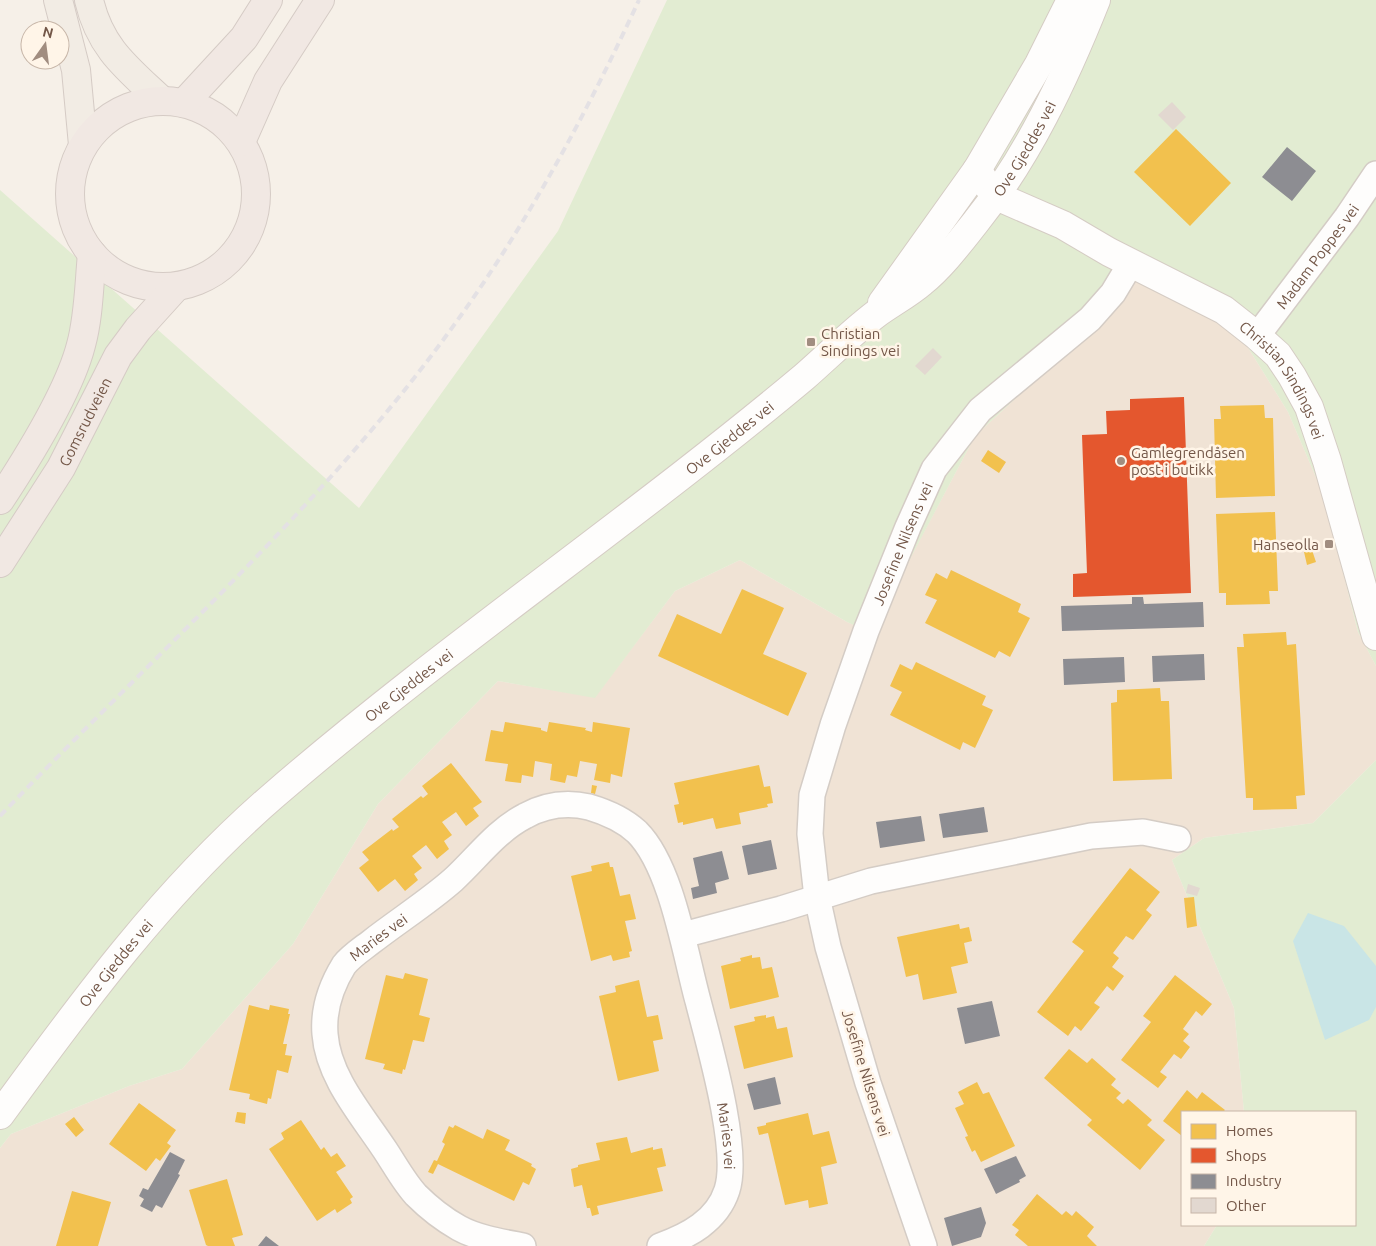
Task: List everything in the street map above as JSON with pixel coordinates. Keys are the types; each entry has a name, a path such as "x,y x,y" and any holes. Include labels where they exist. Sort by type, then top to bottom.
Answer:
{"highway":[{"path":"173,102 244,38 268,0"},
{"path":"241,142 268,81 320,0"},
{"path":"173,102 216,117 241,142 252,162 256,186 256,209 249,231 237,252 220,268 200,280 176,286 154,286 130,281 108,269 92,254 75,225 70,202 71,178 83,145 98,127 118,112 138,104 173,102"},
{"path":"0,500 43,429 76,363 85,330 92,254"},
{"name":"Gomsrudveien","path":"0,563 61,468 118,356 138,329 176,286"}],"main road":[{"path":"58,0 76,70 83,145"},
{"path":"88,0 97,28 104,42 117,59 173,102"}],"street":[{"name":"Ove Gjeddes vei","path":"875,315 977,170 1039,64 1071,0"},
{"name":"Ove Gjeddes vei","path":"0,1115 115,960 212,852 272,797 349,733 516,601 746,426 875,315 924,281 976,221 1010,173 1044,116 1078,45 1096,0"},
{"path":"977,170 1010,173"},
{"path":"977,170 994,195"},
{"name":"Christian Sindings vei","path":"1010,173 1063,225"},
{"name":"Madam Poppes vei","path":"1257,336 1347,218 1376,174"},
{"name":"Christian Sindings vei","path":"994,195 1063,225 1131,263 1224,310 1278,355 1309,407 1327,461 1376,636"},
{"name":"Josefine Nilsens vei","path":"924,1246 868,1083 828,947 817,896 810,834 812,795 833,725 866,632 908,527 934,469 980,410 1090,319 1113,293 1131,263"},
{"name":"Maries vei","path":"523,1246 496,1241 461,1229 432,1209 414,1192 345,1091 330,1062 325,1036 324,1010 335,981 347,961 452,881 504,829 526,815 552,805 575,804 596,809 620,819 638,833 661,873 683,935 694,986 712,1052 732,1162 728,1189 718,1211 681,1238 660,1246"},
{"path":"683,935 781,909 817,896 871,881 1091,836 1143,832 1178,839"}],"shaded area":[{"path":"1128,269 1242,338 1288,412 1324,496 1358,632 1376,666 1376,760 1313,823 1204,838 1172,860 1234,1008 1244,1111 1181,1111 1181,1226 1216,1226 1204,1246 0,1246 0,1148 11,1134 129,1086 182,1069 293,944 378,804 498,681 595,697 675,591 740,560 847,622 871,632 975,436 1090,330"}],"green space":[{"path":"667,0 1376,0 1376,666 1358,632 1324,496 1288,412 1242,338 1128,269 1090,330 975,436 871,633 847,622 740,560 675,591 595,698 498,681 378,804 293,944 182,1069 129,1086 11,1134 0,1148 0,190 359,508 558,231"},
{"path":"1376,760 1376,1246 1204,1246 1216,1226 1356,1226 1356,1111 1244,1111 1234,1008 1172,860 1204,838 1313,823"}],"water":[{"path":"1308,913 1344,926 1376,966 1376,1007 1369,1020 1325,1040 1293,941"}],"building: Homes":[{"path":"1176,129 1231,183 1190,226 1134,172"},
{"path":"1264,405 1265,418 1273,418 1275,496 1216,498 1214,419 1221,419 1220,406"},
{"path":"988,450 1006,462 999,473 981,461"},
{"path":"1275,512 1278,591 1269,591 1270,604 1226,605 1226,593 1219,593 1216,514"},
{"path":"1312,550 1316,562 1307,565 1304,552"},
{"path":"951,570 1021,604 1018,612 1030,618 1010,657 999,651 995,658 925,623 937,600 925,595 936,573 947,579"},
{"path":"742,589 784,608 763,654 807,673 788,716 658,656 677,614 721,634"},
{"path":"1286,632 1287,645 1296,644 1305,795 1296,796 1297,809 1253,810 1253,798 1246,798 1237,647 1244,647 1243,634"},
{"path":"916,662 986,696 982,705 993,710 975,748 963,742 960,750 890,715 902,692 890,686 900,664 912,670"},
{"path":"1160,688 1161,701 1169,701 1172,779 1113,781 1111,703 1117,702 1117,690"},
{"path":"505,722 541,728 541,730 547,732 549,722 586,728 585,730 592,732 593,722 630,728 622,777 611,774 610,783 594,780 597,764 580,761 577,777 567,775 565,783 550,780 552,764 535,761 533,777 522,775 521,783 505,781 508,764 485,761 491,730 503,732"},
{"path":"451,763 482,802 473,808 479,816 466,826 456,812 442,822 452,835 444,841 449,849 437,859 426,845 412,856 422,868 414,874 418,880 405,891 395,879 378,892 359,868 369,860 362,852 392,829 393,831 399,827 392,819 421,796 423,798 428,794 422,786"},
{"path":"759,765 764,787 770,786 773,803 767,804 768,807 739,813 741,824 716,829 713,818 683,825 683,822 678,823 674,805 679,804 674,783"},
{"path":"592,785 597,786 595,794 591,793"},
{"path":"609,862 610,867 613,867 620,896 630,894 636,919 625,921 632,951 629,952 630,957 613,961 611,955 591,961 571,876 592,871 591,866"},
{"path":"1130,868 1160,892 1146,910 1152,915 1133,940 1126,936 1113,953 1119,958 1112,967 1124,976 1113,991 1107,986 1094,1003 1100,1007 1081,1031 1075,1026 1068,1036 1037,1012 1084,951 1072,942"},
{"path":"1194,897 1197,926 1187,928 1184,898"},
{"path":"959,924 960,929 969,927 972,941 964,943 968,963 951,967 957,993 923,1000 918,974 906,977 897,937"},
{"path":"752,955 752,958 760,957 762,969 772,967 779,997 730,1009 721,966 741,961 740,958"},
{"path":"405,973 428,979 419,1015 430,1018 424,1042 413,1040 405,1070 403,1069 402,1074 383,1069 385,1064 365,1059 386,975 403,979"},
{"path":"1175,975 1212,1004 1202,1016 1196,1011 1183,1029 1189,1034 1183,1041 1190,1047 1181,1059 1174,1054 1160,1072 1167,1077 1158,1088 1121,1060 1151,1022 1143,1016"},
{"path":"639,980 647,1017 658,1015 663,1039 653,1041 659,1071 618,1081 599,996 616,992 615,986"},
{"path":"249,1005 269,1010 270,1005 289,1009 288,1014 290,1014 283,1044 287,1044 285,1055 292,1056 288,1073 277,1070 271,1099 268,1098 267,1104 249,1099 250,1094 229,1090"},
{"path":"766,1015 766,1018 774,1016 777,1029 787,1027 793,1057 744,1069 734,1026 755,1021 754,1017"},
{"path":"1069,1049 1087,1063 1092,1058 1116,1079 1111,1085 1121,1093 1116,1098 1123,1104 1128,1099 1152,1120 1147,1125 1165,1140 1140,1170 1087,1125 1092,1120 1044,1078"},
{"path":"977,1082 983,1094 989,1092 1015,1146 981,1162 975,1150 972,1152 965,1137 968,1136 955,1108 964,1104 958,1092"},
{"path":"1187,1090 1197,1099 1202,1092 1225,1110 1181,1111 1181,1135 1163,1121"},
{"path":"139,1103 176,1130 167,1143 171,1146 160,1161 156,1158 146,1171 109,1144"},
{"path":"237,1112 246,1113 245,1124 235,1122"},
{"path":"808,1113 813,1135 829,1131 837,1163 821,1167 828,1204 809,1208 808,1200 785,1205 768,1133 759,1135 757,1127"},
{"path":"74,1117 84,1130 76,1137 65,1124"},
{"path":"301,1120 321,1150 324,1147 331,1157 337,1153 346,1166 336,1172 353,1197 350,1199 352,1203 337,1213 335,1209 317,1221 269,1149 284,1139 281,1133"},
{"path":"455,1125 483,1139 487,1129 510,1140 505,1150 532,1164 531,1166 536,1169 529,1185 523,1182 514,1201 438,1164 433,1174 428,1172 434,1160 437,1161 445,1144 442,1142 449,1126 453,1128"},
{"path":"627,1137 631,1153 653,1147 653,1150 662,1148 666,1166 657,1168 663,1191 597,1206 599,1214 592,1216 590,1208 587,1208 582,1185 574,1187 571,1169 578,1167 578,1165 600,1160 596,1143"},
{"path":"227,1179 243,1235 232,1238 235,1246 208,1246 206,1245 189,1190"},
{"path":"72,1191 111,1202 98,1246 56,1246"},
{"path":"1037,1194 1062,1215 1066,1211 1072,1216 1076,1211 1094,1227 1087,1236 1097,1246 1028,1246 1015,1235 1019,1230 1012,1225"}],"building: Shops":[{"path":"1184,397 1191,593 1073,597 1073,574 1087,573 1082,435 1107,434 1106,411 1130,410 1130,399"}],"building: Industry":[{"path":"1287,147 1316,171 1292,201 1262,177"},
{"path":"1132,597 1143,597 1144,604 1203,602 1204,627 1062,631 1061,606 1132,604"},
{"path":"1204,654 1205,680 1153,682 1152,656"},
{"path":"1124,657 1125,682 1064,685 1063,659"},
{"path":"984,807 988,832 943,838 939,814"},
{"path":"921,816 925,841 880,848 876,822"},
{"path":"771,840 777,869 748,875 742,846"},
{"path":"722,851 729,879 715,883 717,893 693,899 691,888 699,886 693,858"},
{"path":"992,1001 1000,1036 965,1044 957,1008"},
{"path":"775,1077 781,1104 754,1110 747,1084"},
{"path":"170,1152 185,1160 178,1174 180,1175 162,1208 156,1205 152,1212 140,1206 144,1199 139,1196 143,1188 148,1190"},
{"path":"1016,1156 1026,1176 1019,1180 1020,1182 996,1194 984,1169"},
{"path":"981,1207 986,1223 981,1237 952,1246 944,1218"},
{"path":"266,1236 279,1246 258,1246"}],"building: Other":[{"path":"1172,102 1186,117 1173,130 1158,115"},
{"path":"933,348 942,357 925,375 915,366"},
{"path":"1188,884 1200,888 1197,896 1186,893"}],"railway":[{"path":"0,816 288,524 396,401 474,297 527,215 575,130 639,0"}],"place":[{"name":"Christian Sindings vei","path":"811,342"},
{"name":"Gamlegrendåsen post i butikk","path":"1121,461"},
{"name":"Hanseolla","path":"1329,544"}]}
